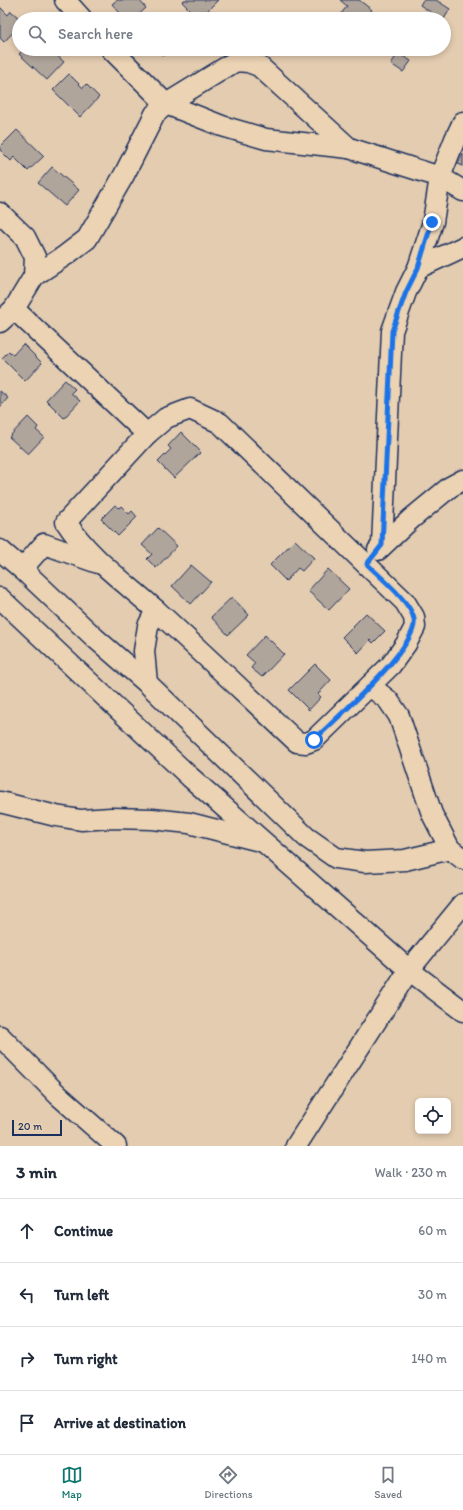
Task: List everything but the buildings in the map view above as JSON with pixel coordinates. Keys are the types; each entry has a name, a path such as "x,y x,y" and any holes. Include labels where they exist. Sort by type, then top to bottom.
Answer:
{"street":[{"path":"65,0 76,12"},
{"path":"118,56 166,104 222,126 266,139 350,148 440,177 463,191"},
{"path":"147,434 7,316 34,276 66,255 87,238 124,175 155,114 166,104 236,61 248,62 259,66 350,148"},
{"path":"382,545 392,331 406,292 418,268 432,222 440,177 463,122"},
{"path":"0,214 25,237 35,257 34,276"},
{"path":"418,268 463,247"},
{"path":"22,569 147,434 166,418 190,409 220,423 367,564 405,602 414,617 415,627 406,644 391,665 370,686 314,740 306,743 297,742 156,610 101,564 73,534 66,522"},
{"path":"367,564 382,545 411,519 450,487 463,480"},
{"path":"44,544 101,564"},
{"path":"0,550 95,638 147,683 306,837 336,858 365,862 405,860 456,854 432,814 399,716 388,700 370,686"},
{"path":"0,598 190,777 266,842 409,970 463,1011"},
{"path":"147,683 144,651 148,626 156,610"},
{"path":"0,802 56,816 81,820 111,818 152,819 189,823 266,842"},
{"path":"296,1143 409,970 463,904"},
{"path":"0,1036 58,1095 116,1146"}],"route":[{"path":"314,740 391,665 406,644 415,627 414,617 405,602 367,564 382,545 392,331 406,292 418,268 432,222"}]}
